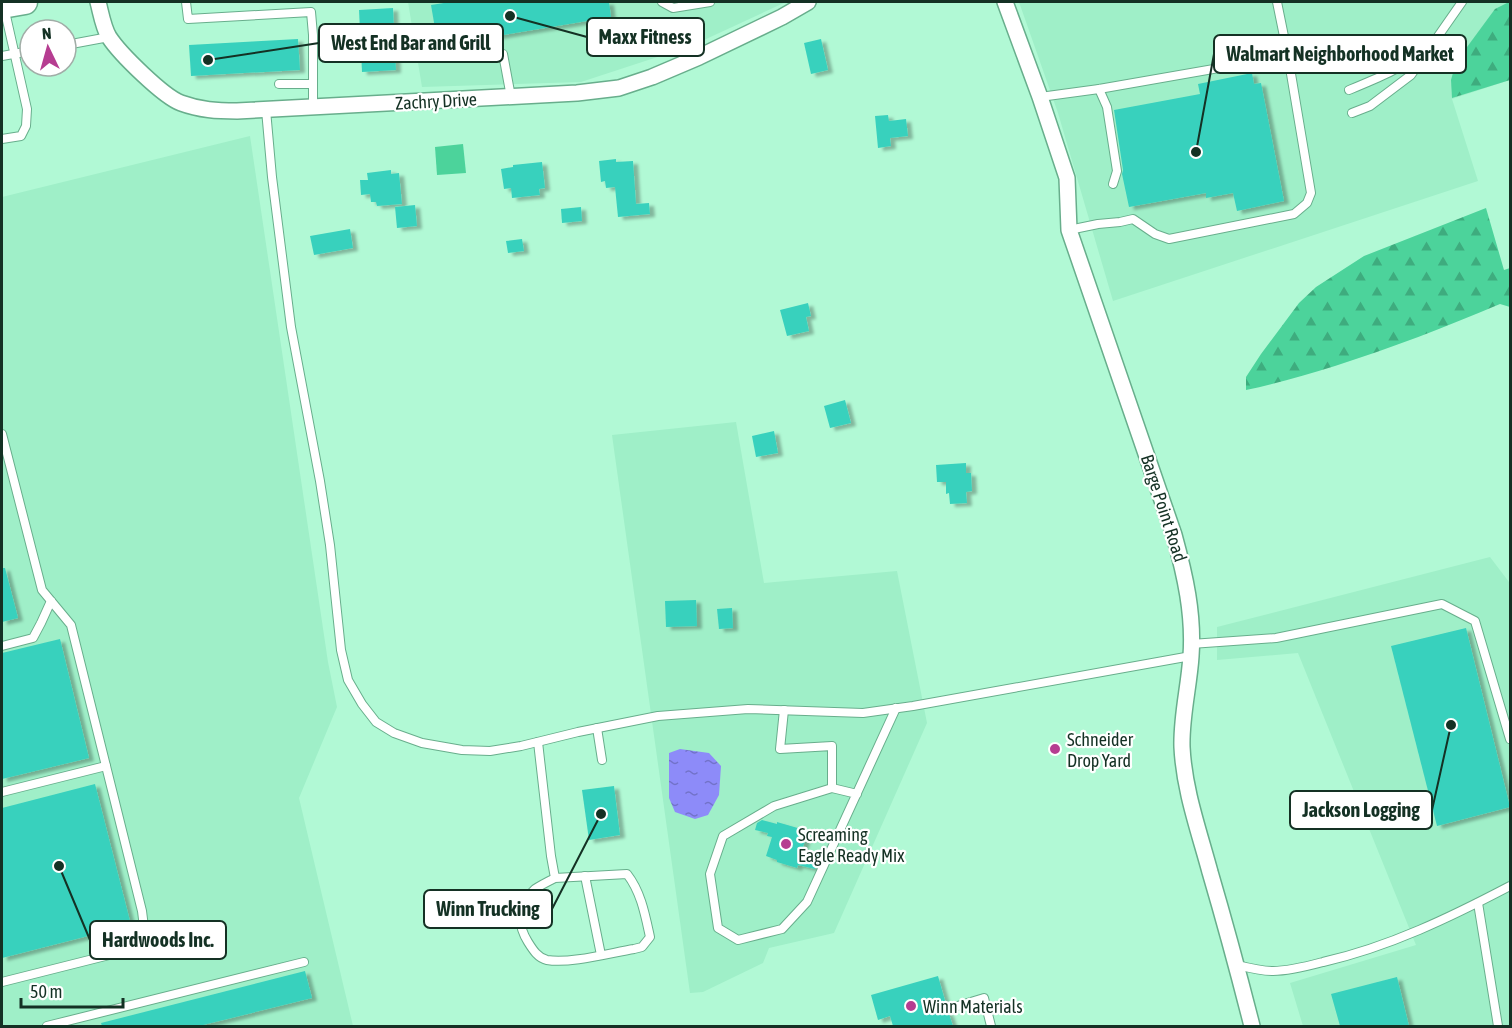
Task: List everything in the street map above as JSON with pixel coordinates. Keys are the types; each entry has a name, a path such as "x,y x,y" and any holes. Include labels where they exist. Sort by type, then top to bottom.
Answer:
{"street":[{"name":"Zachry Drive","path":"98,2 109,37 158,89 179,103 208,111 511,97 619,88 685,64 808,2"},
{"name":"Barge Point Road","path":"1005,2 1067,178 1069,230 1174,535 1185,574 1190,606 1191,650 1182,747 1188,790 1252,1026"}],"lane":[{"path":"186,2 188,19 311,12 313,107"},
{"path":"662,2 673,8 710,2"},
{"path":"1069,230 1133,219 1155,234 1169,238 1294,214 1307,203 1311,193 1277,2"},
{"path":"1352,113 1370,106 1411,75 1462,2"},
{"path":"2,139 21,136 26,126 27,110 15,54 10,4"},
{"path":"78,43 109,37"},
{"path":"1349,90 1388,74 1430,48"},
{"path":"2,56 18,53"},
{"path":"503,54 511,97"},
{"path":"1040,97 1288,56"},
{"path":"279,84 313,84"},
{"path":"1099,88 1107,107 1118,171 1113,184"},
{"path":"266,110 291,327 330,545 341,650 348,680 362,704 376,722 394,733 422,743 462,750 490,751 658,716 695,712 748,709 863,713 1191,650 1276,638 1442,604 1475,621 1510,738"},
{"path":"2,434 42,590 71,625 142,911 144,927 138,948 2,982"},
{"path":"2,646 33,638 51,601"},
{"path":"856,794 832,788 774,806 723,836 710,874 717,928 738,940 782,929 807,902 896,708"},
{"path":"784,710 780,749 832,746 832,788"},
{"path":"597,728 602,760"},
{"path":"538,742 555,878"},
{"path":"2,792 106,766"},
{"path":"627,874 635,884 644,908 650,937 642,947 560,962 544,960 535,953 522,933 519,920 524,902 536,889 555,878 627,874"},
{"path":"585,876 601,955"},
{"path":"1237,965 1275,971 1340,958 1385,944 1445,919 1510,885"},
{"path":"1478,903 1498,1026"},
{"path":"47,1026 304,962"},
{"path":"951,1008 984,998 991,1026"}],"shaded area":[{"path":"408,2 786,2 691,46 581,82 422,87"},
{"path":"1019,2 1510,2 1510,80 1452,99 1478,181 1113,301 1058,113"},
{"path":"250,136 328,662 337,707 299,798 353,1026 2,1026 2,197"},
{"name":"Screaming Eagle Ready Mix","path":"736,422 764,583 897,571 927,723 834,933 769,948 763,963 703,992 690,993 612,435"},
{"path":"1490,557 1510,581 1510,1026 1303,1026 1290,983 1416,945 1298,653 1217,660 1217,627"}],"green space":[{"path":"1510,2 1510,80 1452,98 1451,80 1456,62 1495,9"},
{"path":"463,144 466,173 437,175 435,147"},
{"path":"1486,208 1504,270 1510,268 1510,307 1500,304 1356,359 1246,390 1246,377 1261,354 1299,303 1316,287 1364,256"}],"water":[{"path":"680,749 709,753 721,766 719,795 708,815 695,819 675,812 669,798 669,753"}],"building":[{"path":"450,2 609,2 611,17 438,46 431,5"},
{"path":"393,8 396,70 362,72 359,10"},
{"path":"298,39 300,70 191,76 189,45"},
{"path":"821,39 828,70 811,74 804,43"},
{"path":"1252,73 1254,84 1261,83 1284,201 1237,211 1233,193 1206,198 1206,193 1129,207 1122,174 1114,110 1200,94 1198,84"},
{"path":"888,115 889,121 906,119 908,136 890,138 891,146 878,148 875,116"},
{"path":"616,159 616,162 633,161 636,204 649,203 650,214 618,217 615,187 606,188 605,181 601,182 599,161"},
{"path":"542,162 545,188 539,189 540,195 512,198 511,188 504,189 501,169 513,167 513,165"},
{"path":"391,170 391,174 399,173 402,204 377,206 376,202 371,202 370,194 361,195 360,180 368,180 367,173"},
{"path":"415,205 417,226 397,228 395,207"},
{"path":"581,207 582,221 562,223 561,209"},
{"path":"350,229 353,248 314,255 310,236"},
{"path":"522,239 524,251 508,253 506,241"},
{"path":"808,303 811,316 806,317 809,331 787,336 780,310"},
{"path":"845,400 851,423 830,428 824,406"},
{"path":"774,431 778,453 756,457 752,436"},
{"path":"966,463 966,473 971,473 972,491 966,492 967,503 950,504 949,493 946,494 946,482 937,482 936,465"},
{"path":"2,568 5,568 18,618 2,622"},
{"path":"696,600 697,626 666,627 665,601"},
{"path":"732,608 733,628 719,629 717,609"},
{"path":"1466,628 1510,807 1437,826 1391,646"},
{"path":"60,639 89,758 2,779 2,653"},
{"path":"95,784 131,925 2,958 2,808"},
{"path":"614,786 620,835 589,840 582,790"},
{"name":"Screaming Eagle Ready Mix","path":"762,820 801,829 799,835 806,837 802,850 819,854 815,869 798,865 797,868 766,856 772,837 767,836 768,833 755,830 757,823"},
{"path":"305,971 312,998 199,1026 102,1026 101,1023"},
{"name":"Winn Materials","path":"938,976 946,1004 945,1010 953,1026 893,1026 890,1016 878,1020 871,995"},
{"path":"1397,977 1409,1026 1340,1026 1331,994"}],"place":[{"name":"Maxx Fitness","path":"510,16"},
{"name":"West End Bar and Grill","path":"208,60"},
{"name":"Walmart Neighborhood Market","path":"1196,152"},
{"name":"Jackson Logging","path":"1451,725"},
{"name":"Schneider Drop Yard","path":"1055,749"},
{"name":"Winn Trucking","path":"601,814"},
{"name":"Screaming Eagle Ready Mix","path":"786,844"},
{"name":"Hardwoods Inc.","path":"59,866"},
{"name":"Winn Materials","path":"911,1006"}]}
